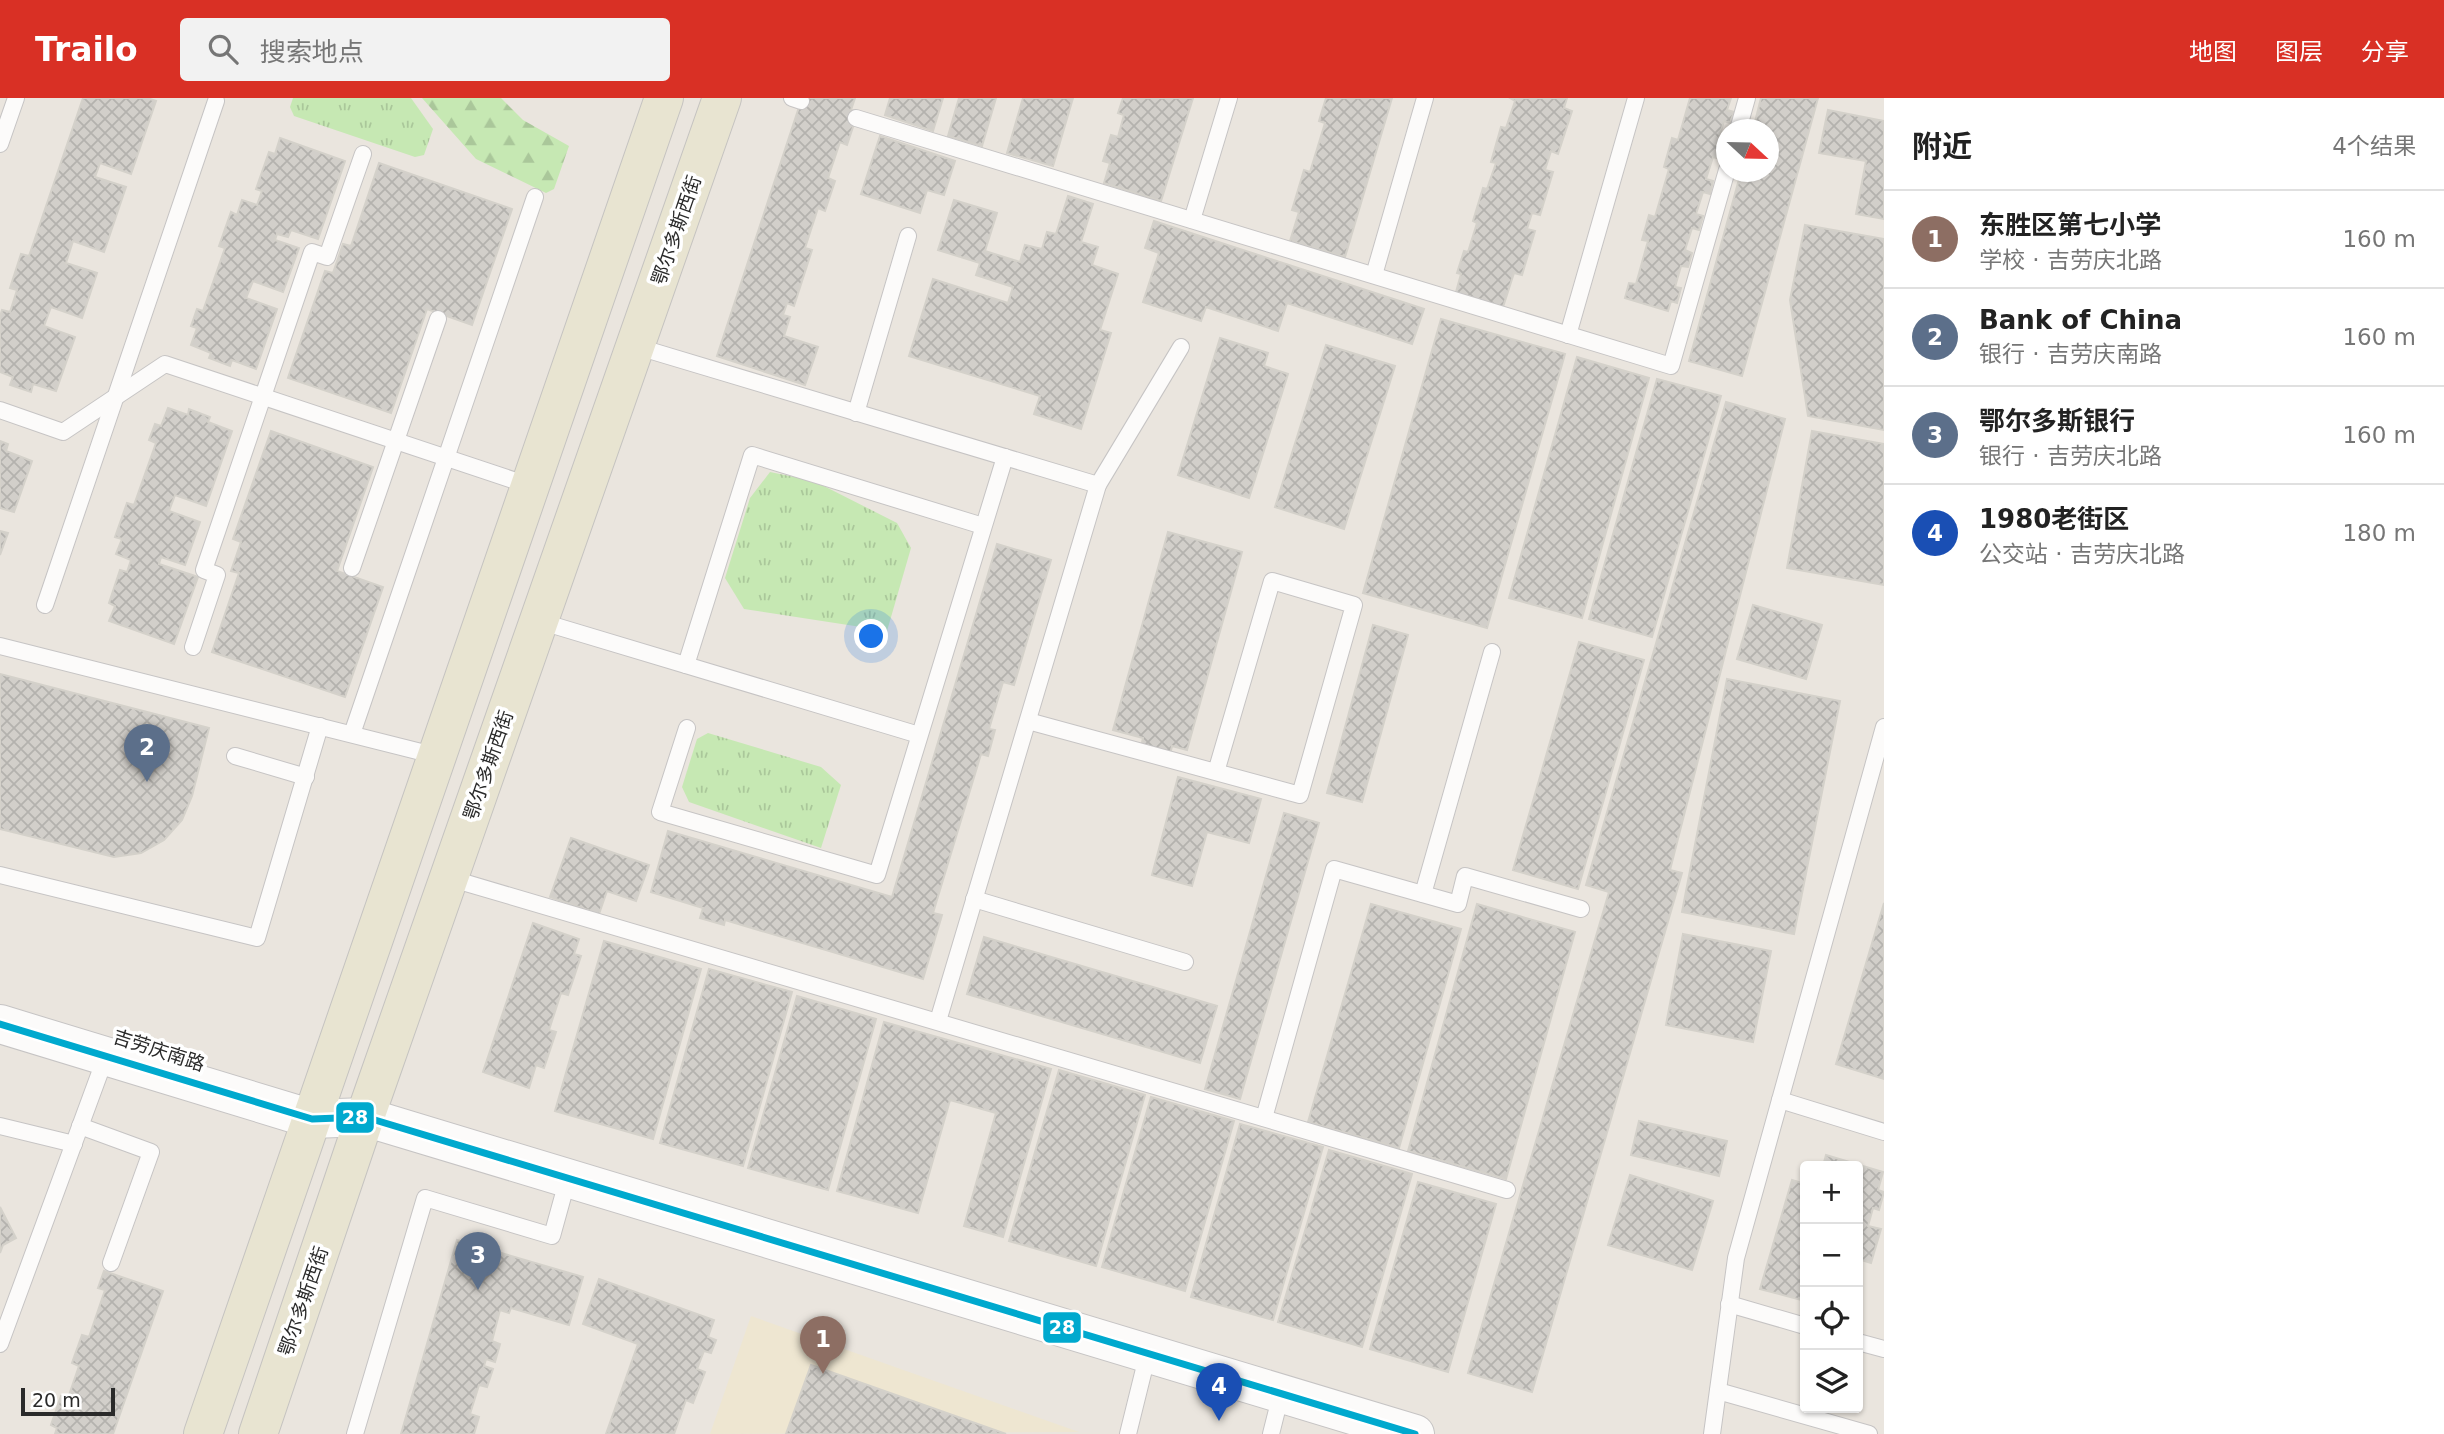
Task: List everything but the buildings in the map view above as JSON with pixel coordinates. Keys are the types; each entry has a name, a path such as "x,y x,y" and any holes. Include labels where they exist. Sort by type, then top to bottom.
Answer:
{"main road":[{"path":"203,1434 664,98"},
{"name":"鄂尔多斯西街","path":"258,1434 365,1117 722,98"},
{"name":"吉劳庆南路","path":"0,998 315,1110"},
{"name":"吉劳庆南路","path":"0,1024 106,1056 315,1110"},
{"path":"315,1110 365,1117 1415,1434"}],"lane":[{"path":"0,144 16,98"},
{"path":"1192,220 1229,98"},
{"path":"1374,275 1425,98"},
{"path":"1568,335 1636,98"},
{"path":"1741,119 1747,98"},
{"path":"45,605 216,101"},
{"path":"856,118 1671,366 1724,182"},
{"path":"192,647 217,575 204,570 312,252 327,257 363,154"},
{"path":"352,734 535,197"},
{"path":"856,412 908,236"},
{"path":"352,568 438,319"},
{"path":"635,346 1098,485"},
{"path":"938,1021 1098,485 1181,347"},
{"path":"0,410 63,432 165,364 531,486"},
{"path":"687,665 752,455 984,526"},
{"path":"687,728 660,812 877,876 1005,457"},
{"path":"1028,721 1300,795 1354,605 1272,581 1216,772"},
{"path":"539,621 919,735"},
{"path":"0,646 437,756"},
{"path":"1423,894 1492,652"},
{"path":"0,874 257,938 320,726"},
{"path":"1712,1434 1736,1258 1884,727"},
{"path":"235,756 306,777"},
{"path":"1264,1118 1334,869 1458,904 1465,876 1581,909"},
{"path":"449,878 1507,1190"},
{"path":"974,899 1185,962"},
{"path":"0,1344 106,1056"},
{"path":"1780,1100 1884,1132"},
{"path":"0,1126 74,1144"},
{"path":"80,1126 151,1152 111,1263"},
{"path":"355,1434 425,1198 552,1236 568,1178"},
{"path":"1729,1304 1800,1325"},
{"path":"1863,1343 1884,1349"},
{"path":"1128,1434 1148,1353"},
{"path":"1717,1391 1869,1434"},
{"path":"1270,1434 1281,1394"}],"shaded area":[{"path":"751,1316 1079,1432 710,1434"}],"green space":[{"path":"293,98 411,98 433,129 424,155 415,157 294,116 290,107"},
{"path":"422,98 501,98 523,120 569,146 554,189 546,193 476,159"},
{"path":"770,472 814,481 897,523 911,548 887,631 744,609 725,578 750,498"},
{"path":"708,733 821,767 841,785 821,848 689,802 682,787 697,739"}],"transit line":[{"name":"28","path":"0,1024 312,1119 365,1117 1415,1434"}],"place":[{"name":"Bank of China","path":"147,782"},
{"name":"鄂尔多斯银行","path":"478,1290"},
{"name":"东胜区第七小学","path":"823,1374"},
{"name":"1980老街区","path":"1219,1421"}]}
